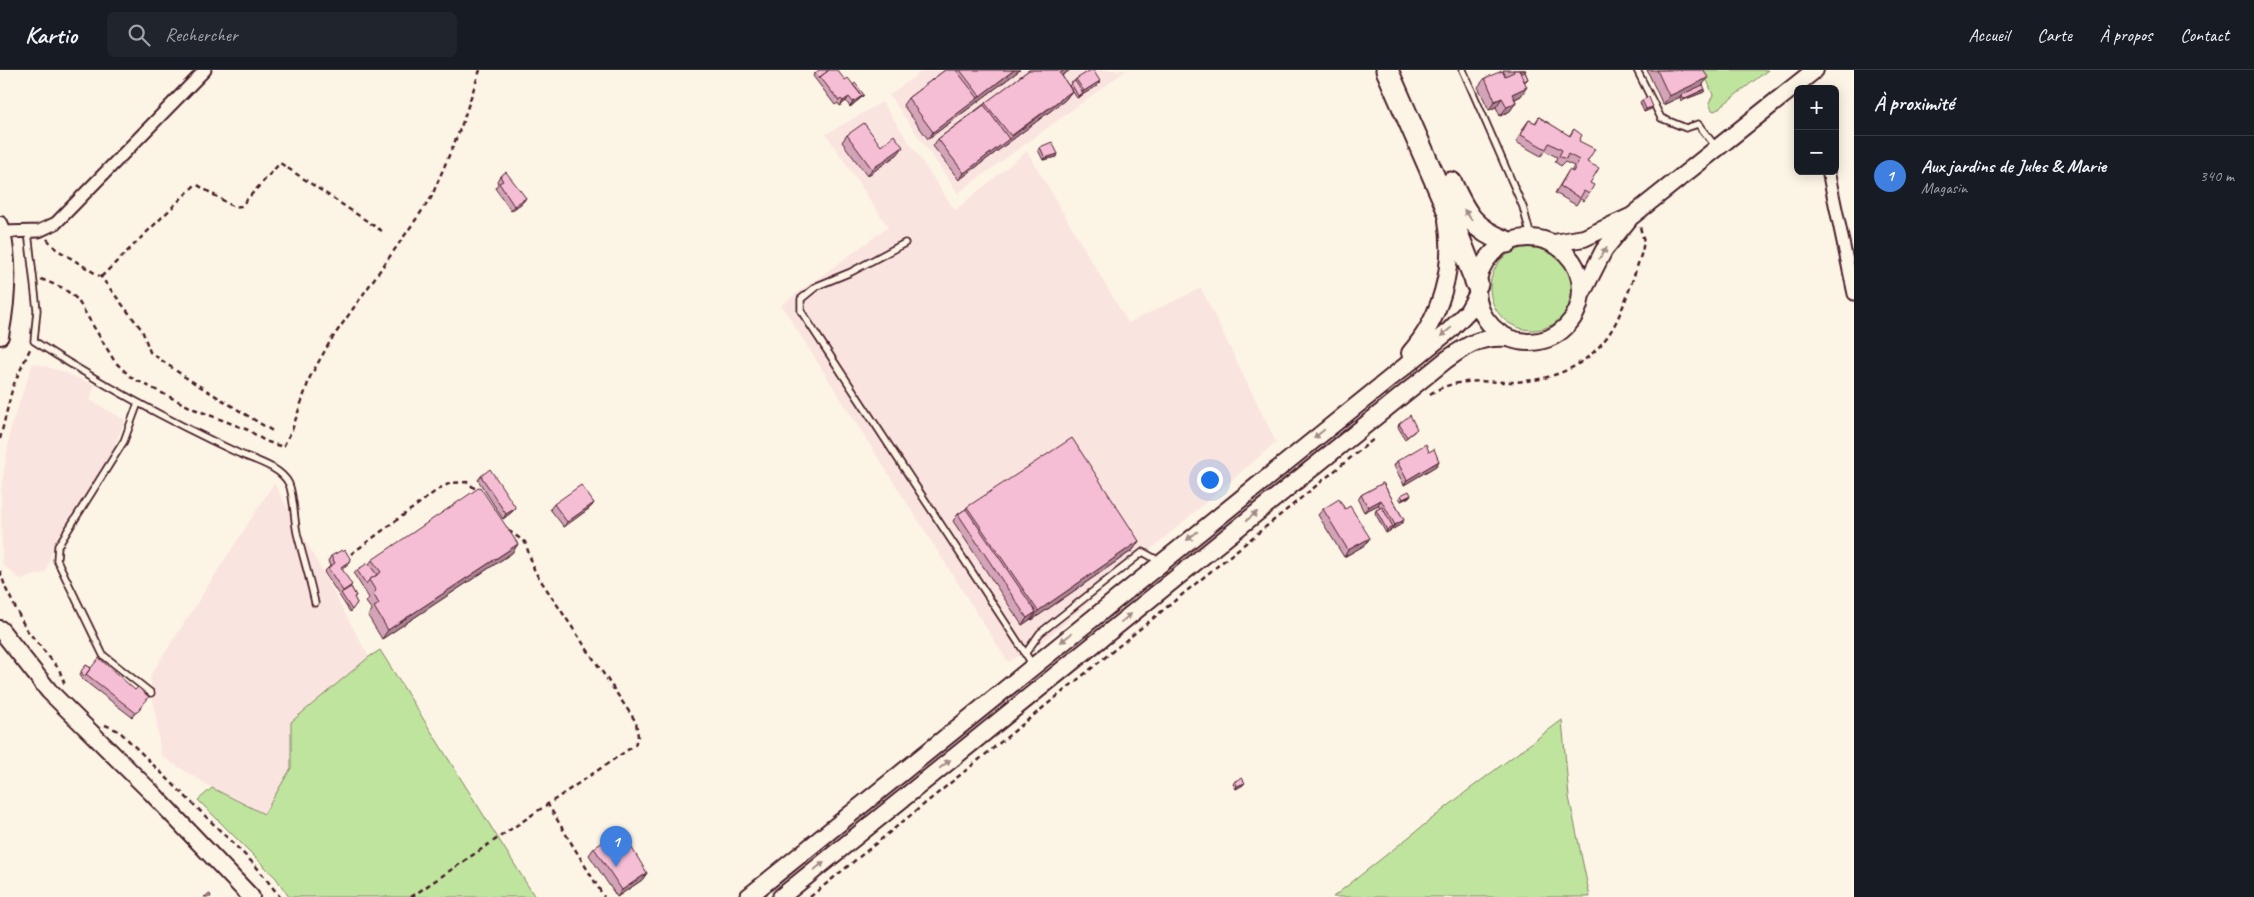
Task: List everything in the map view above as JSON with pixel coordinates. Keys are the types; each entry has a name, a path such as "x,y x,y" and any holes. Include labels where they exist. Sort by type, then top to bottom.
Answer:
{"highway":[{"path":"1387,70 1443,198 1477,290"},
{"path":"1403,70 1461,206 1475,225 1483,232 1506,242"}],"main road":[{"path":"1802,85 1815,70"},
{"path":"781,897 1446,360 1481,340 1490,337 1531,343 1555,336 1573,318 1604,250 1632,216 1717,148 1794,91"},
{"path":"1387,378 1415,348 1430,327 1443,294 1449,242 1443,198"},
{"path":"1554,244 1584,238 1632,216"},
{"path":"0,336 5,313 7,276 1,229"},
{"path":"748,897 1029,660 1160,562 1387,378 1450,330 1468,311 1477,290 1480,271 1486,259 1506,242 1531,237 1554,244 1564,250 1575,265 1581,282 1582,295"},
{"path":"1477,290 1480,308 1486,320 1495,330 1507,338"},
{"path":"0,629 50,691 152,793 251,897"}],"street":[{"path":"1,229 33,232 56,223 205,70"},
{"path":"1829,175 1854,294"}],"lane":[{"path":"1463,70 1523,207 1531,237"},
{"path":"1637,70 1661,118 1686,128 1698,124 1717,148"},
{"path":"33,232 33,278 36,310 34,341 70,365 138,403 214,442 275,469 289,484 297,533 308,568 315,603"},
{"path":"905,243 851,272 816,286 801,299 801,311 1029,660"},
{"path":"138,403 124,441 58,546 57,560 103,655 151,693"}],"path":[{"path":"33,278 48,280 77,299 115,362 132,378 194,409 248,430 265,442 283,447 292,430 310,377 331,340 431,198 461,127 480,70"},
{"path":"101,277 196,184 234,207 240,206 280,163 382,231"},
{"path":"1424,397 1440,387 1453,383 1534,381 1543,379 1570,369 1594,351 1606,338 1617,320 1642,252 1644,241 1642,230 1632,216"},
{"path":"33,232 101,277 142,330 150,352 185,377 274,432"},
{"path":"0,439 13,386 34,341"},
{"path":"810,897 1379,435"},
{"path":"351,554 440,488 451,483 467,482 481,496"},
{"path":"411,897 635,745 638,736 636,722 535,572 525,542 506,529"},
{"path":"0,571 6,590 26,629 59,669 64,684 71,691"},
{"path":"101,723 119,731 255,866 280,897"},
{"path":"546,804 604,897"}],"shaded area":[{"path":"923,70 1127,70 958,193 889,95"},
{"path":"882,102 955,210 1027,151 1128,323 1201,288 1276,442 1042,643 1008,662 781,305 888,227 826,134"},
{"path":"33,363 61,371 95,385 90,400 125,420 114,447 85,497 55,541 46,572 21,580 2,564 1,490 11,426"},
{"path":"274,483 369,657 291,722 291,768 264,814 212,788 161,756 150,676"}],"green space":[{"path":"1703,70 1768,70 1715,111 1712,110 1709,103 1713,95"},
{"path":"1532,246 1548,249 1562,258 1571,272 1574,288 1571,304 1562,318 1548,327 1532,330 1516,327 1502,318 1493,304 1490,288 1493,272 1502,258 1516,249"},
{"path":"380,650 535,897 289,897 276,878 198,800 212,788 264,814 291,768 291,722"},
{"path":"1562,720 1569,797 1590,897 1333,897 1467,791"}],"building":[{"path":"819,70 829,70 819,79 815,73"},
{"path":"829,70 837,70 845,80 848,78 862,96 853,102 849,97 839,101 820,77"},
{"path":"945,70 956,70 978,98 933,132 908,98"},
{"path":"960,70 1014,70 980,96"},
{"path":"1029,70 1064,70 1060,73 1072,91 1011,136 985,103"},
{"path":"1093,70 1100,81 1084,91 1076,79"},
{"path":"1513,70 1519,70 1527,87 1512,94 1516,102 1507,107 1502,98 1495,101 1485,78 1502,71 1505,76 1514,72"},
{"path":"1657,70 1704,70 1708,78 1669,96"},
{"path":"1525,72 1528,79 1524,81 1521,74"},
{"path":"1075,81 1083,93 1078,96 1071,83"},
{"path":"855,83 864,95 860,98 862,96 853,85"},
{"path":"1703,85 1705,89 1683,99 1681,95"},
{"path":"1649,97 1653,107 1646,109 1642,100"},
{"path":"984,105 1009,139 964,173 938,139"},
{"path":"1539,117 1570,136 1574,129 1582,135 1579,141 1595,149 1587,162 1599,168 1590,183 1594,185 1589,194 1584,191 1580,198 1560,186 1569,170 1573,172 1579,160 1568,154 1566,159 1559,156 1562,150 1549,143 1546,149 1521,135 1529,120 1536,123"},
{"path":"864,123 881,146 894,135 903,147 872,169 847,135"},
{"path":"1052,142 1058,154 1045,158 1040,147"},
{"path":"506,172 526,198 514,206 499,183 503,181 500,176"},
{"path":"1410,415 1417,429 1407,437 1399,424"},
{"path":"1072,438 1139,541 1038,611 967,507"},
{"path":"1426,444 1429,452 1434,449 1439,461 1407,480 1397,461"},
{"path":"490,469 516,508 506,514 481,476"},
{"path":"1383,483 1404,520 1395,525 1381,500 1368,507 1361,495"},
{"path":"581,485 594,503 567,522 554,504"},
{"path":"480,487 518,544 388,630 374,607 379,604 373,593 376,591 369,580 381,572 372,560"},
{"path":"1409,491 1411,495 1403,499 1401,495"},
{"path":"1339,499 1345,509 1350,506 1370,538 1348,550 1323,509"},
{"path":"1382,507 1393,527 1387,530 1376,510"},
{"path":"966,509 1036,612 1027,618 958,514"},
{"path":"342,550 343,552 345,550 351,560 341,567 352,585 343,591 328,568 335,563 331,556"},
{"path":"368,563 377,575 366,584 357,570"},
{"path":"351,587 356,596 354,597 357,603 352,610 341,593"},
{"path":"99,658 135,690 138,687 149,697 136,713 86,674"},
{"path":"86,665 91,668 84,677 81,671"},
{"path":"1242,778 1245,783 1237,786 1235,781"},
{"path":"621,830 647,873 622,890 594,848"}],"place":[{"name":"Aux jardins de Jules & Marie","path":"616,867"}]}
